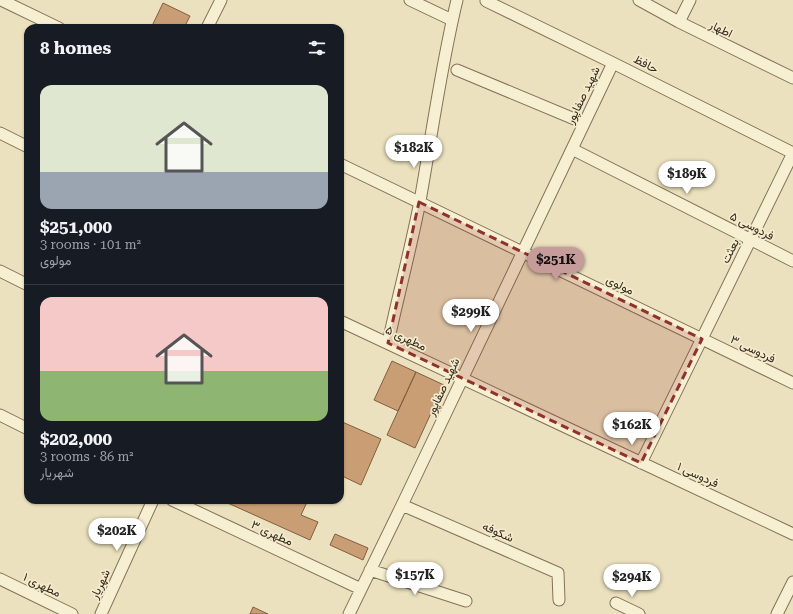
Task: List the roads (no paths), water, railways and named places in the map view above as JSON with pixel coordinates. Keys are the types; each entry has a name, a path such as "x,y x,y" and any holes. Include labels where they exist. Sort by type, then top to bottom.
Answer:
{"street":[{"path":"1,0 51,24"},
{"path":"210,24 221,0"},
{"path":"410,0 452,20"},
{"path":"388,343 419,202 452,20 457,0"},
{"name":"اطهار","path":"639,0 679,22 793,78"},
{"path":"679,22 690,0"},
{"name":"حافظ","path":"486,1 613,62 793,153"},
{"name":"شهید صفاپور","path":"349,614 613,62"},
{"path":"457,70 584,123"},
{"path":"0,133 24,144"},
{"name":"فردوسی ۵","path":"572,149 793,261"},
{"name":"بعثت","path":"641,463 793,153"},
{"name":"مولوی","path":"344,166 702,339"},
{"path":"0,271 24,283"},
{"name":"مطهری ۵","path":"344,323 462,378"},
{"name":"فردوسی ۳","path":"702,339 793,383"},
{"name":"فردوسی ۱","path":"462,378 793,534"},
{"path":"0,415 24,427"},
{"name":"شهریار","path":"104,613 151,504"},
{"name":"مطهری ۳","path":"180,504 361,589"},
{"name":"شکوفه","path":"402,505 558,573 560,600"},
{"path":"370,570 466,601"},
{"name":"مطهری ۱","path":"0,579 72,614"},
{"path":"778,614 793,582"},
{"path":"616,603 639,614"}]}
